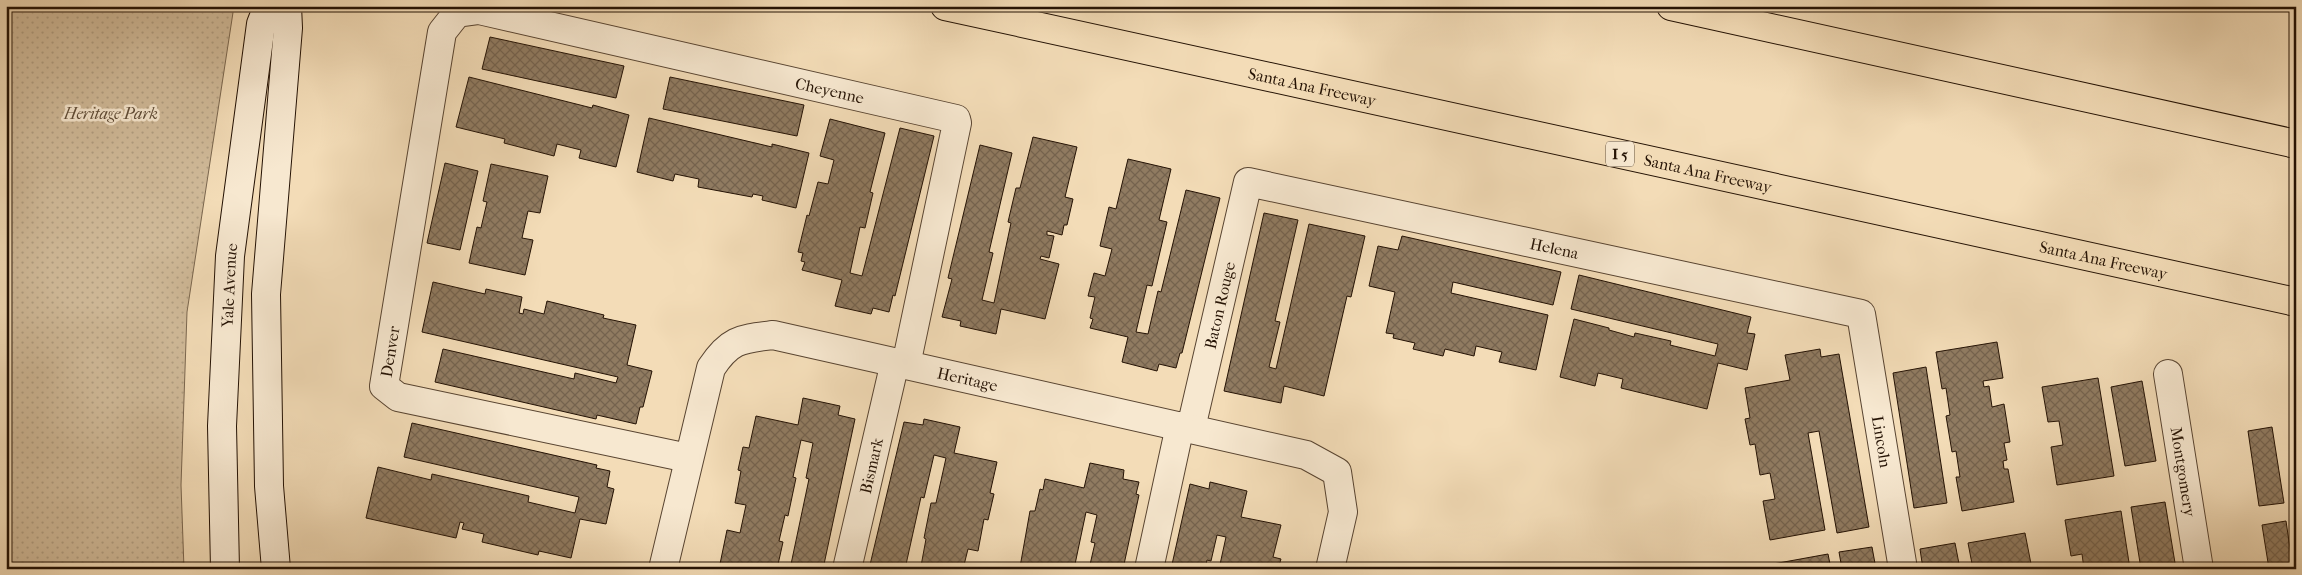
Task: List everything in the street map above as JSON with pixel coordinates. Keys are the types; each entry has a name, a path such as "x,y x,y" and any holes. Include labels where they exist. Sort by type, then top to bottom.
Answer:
{"highway":[{"name":"Santa Ana Freeway","path":"945,6 2296,302"},
{"path":"1671,6 2296,144"}],"street":[{"name":"Yale Avenue","path":"226,569 222,426 230,256 261,24 268,6"},
{"path":"276,569 269,486 266,294 288,28 287,6"},
{"name":"Cheyenne","path":"456,13 479,10 956,119 958,123 901,364"},
{"name":"Denver","path":"456,13 442,32 384,386 398,397 688,458"},
{"name":"Helena","path":"1248,182 1861,314"},
{"name":"Baton Rouge","path":"1149,569 1248,182"},
{"name":"Lincoln","path":"1861,314 1902,569"},
{"name":"Heritage","path":"663,569 711,368 722,352 741,339 774,335 1306,455 1337,472 1343,512 1330,569"},
{"name":"Bismark","path":"847,569 901,364"},
{"name":"Montgomery","path":"2168,374 2199,569"}],"green space":[{"name":"Heritage Park","path":"6,6 234,6 187,312 181,485 184,569 6,569"}],"building":[{"path":"490,37 624,66 616,98 482,69"},
{"path":"469,77 592,108 593,105 629,115 616,167 579,158 581,150 557,144 554,156 504,143 505,139 456,127"},
{"path":"670,77 804,105 797,136 663,109"},
{"path":"649,118 772,147 772,144 809,153 796,208 762,200 763,196 753,194 752,197 698,187 699,179 675,174 673,181 637,172"},
{"path":"830,119 885,133 870,192 873,193 865,228 860,227 850,273 862,276 900,128 934,136 895,296 893,295 889,312 873,308 871,314 835,306 842,280 802,270 805,262 801,261 803,253 798,252 807,215 809,216 818,182 828,184 834,160 820,156"},
{"path":"1033,137 1077,147 1065,197 1073,199 1067,225 1064,225 1062,235 1047,231 1047,235 1054,236 1049,258 1041,256 1040,259 1059,264 1045,319 1001,309 996,334 960,326 961,321 942,317 952,279 948,278 980,145 1012,153 989,252 993,253 982,300 994,303 1011,223 1008,222 1016,188 1020,188"},
{"path":"1128,159 1171,169 1159,220 1167,222 1152,286 1147,285 1136,332 1148,334 1158,291 1161,292 1186,190 1220,198 1182,353 1180,353 1176,368 1159,364 1157,371 1122,362 1128,337 1090,328 1093,319 1090,318 1095,297 1088,296 1094,273 1105,276 1112,249 1100,246 1109,207 1116,209"},
{"path":"445,163 478,171 460,250 427,243"},
{"path":"491,164 548,176 540,213 528,211 522,238 533,240 525,275 469,263 477,227 481,228 487,202 483,201"},
{"path":"1264,213 1298,220 1275,321 1280,322 1269,367 1276,369 1309,224 1365,236 1351,297 1347,296 1324,396 1284,386 1281,403 1224,391"},
{"path":"1402,236 1561,272 1553,305 1453,282 1451,293 1548,315 1536,370 1499,362 1502,352 1476,346 1474,356 1445,349 1443,356 1413,349 1415,343 1393,338 1394,334 1386,333 1395,292 1369,286 1378,246 1398,250"},
{"path":"1579,275 1751,317 1747,333 1755,334 1747,370 1718,363 1707,409 1621,388 1623,379 1598,373 1595,386 1560,377 1574,319 1634,337 1635,333 1671,341 1670,345 1715,356 1718,344 1571,309"},
{"path":"433,282 485,294 486,289 522,297 519,313 523,314 524,309 544,314 547,301 604,315 603,318 636,325 627,365 652,371 643,407 640,407 636,424 597,415 596,419 435,382 443,349 574,379 575,373 616,383 618,377 422,332"},
{"path":"1997,342 2003,378 1983,381 1984,387 1989,386 1992,407 2004,404 2010,442 2004,443 2007,460 2003,461 2004,469 2008,469 2014,502 1962,511 1956,477 1960,477 1956,451 1952,452 1946,416 1950,415 1946,388 1942,389 1936,352"},
{"path":"1820,349 1821,357 1839,354 1869,527 1837,533 1819,431 1808,433 1825,530 1770,540 1763,501 1775,499 1770,473 1760,475 1755,444 1750,445 1745,419 1750,418 1745,388 1790,380 1785,355"},
{"path":"1926,367 1947,503 1914,508 1893,373"},
{"path":"2098,378 2114,476 2057,485 2051,447 2063,445 2059,421 2048,422 2042,387"},
{"path":"2142,381 2156,461 2125,466 2111,387"},
{"path":"803,398 840,406 838,415 855,419 823,569 790,569 809,479 806,478 813,443 801,440 793,477 796,478 788,516 785,515 779,541 783,542 777,569 742,569 720,564 727,530 740,533 746,505 735,503 741,471 738,470 743,447 749,448 756,416 798,425"},
{"path":"924,419 960,427 954,453 997,462 990,493 994,494 988,520 984,519 978,551 968,549 963,569 917,569 917,565 921,566 931,503 936,503 946,458 934,455 924,498 921,497 905,569 869,569 904,422 923,425"},
{"path":"412,423 597,465 596,468 610,471 607,487 614,489 606,524 580,519 571,558 539,551 538,555 482,542 484,534 462,529 464,523 460,522 456,538 366,518 378,467 431,480 432,474 529,496 528,502 575,513 579,497 404,457"},
{"path":"2272,427 2284,503 2259,506 2248,431"},
{"path":"1090,463 1124,470 1123,479 1139,482 1136,494 1139,495 1123,569 1089,569 1095,543 1091,542 1097,515 1086,512 1074,569 1020,567 1030,511 1035,511 1040,489 1043,490 1045,479 1084,488"},
{"path":"1210,482 1247,491 1241,517 1281,525 1273,557 1281,559 1278,569 1219,569 1226,537 1217,535 1211,561 1207,560 1205,569 1171,569 1190,484 1209,489"},
{"path":"2165,502 2176,569 2141,569 2131,507"},
{"path":"2121,511 2130,569 2084,569 2082,554 2071,556 2065,520"},
{"path":"2286,521 2293,569 2269,569 2262,525"},
{"path":"2025,533 2032,569 1973,569 1968,543"},
{"path":"1955,543 1960,569 1923,569 1920,549"},
{"path":"1872,547 1876,569 1842,569 1839,552"},
{"path":"1828,554 1831,569 1773,569 1773,564"}]}
